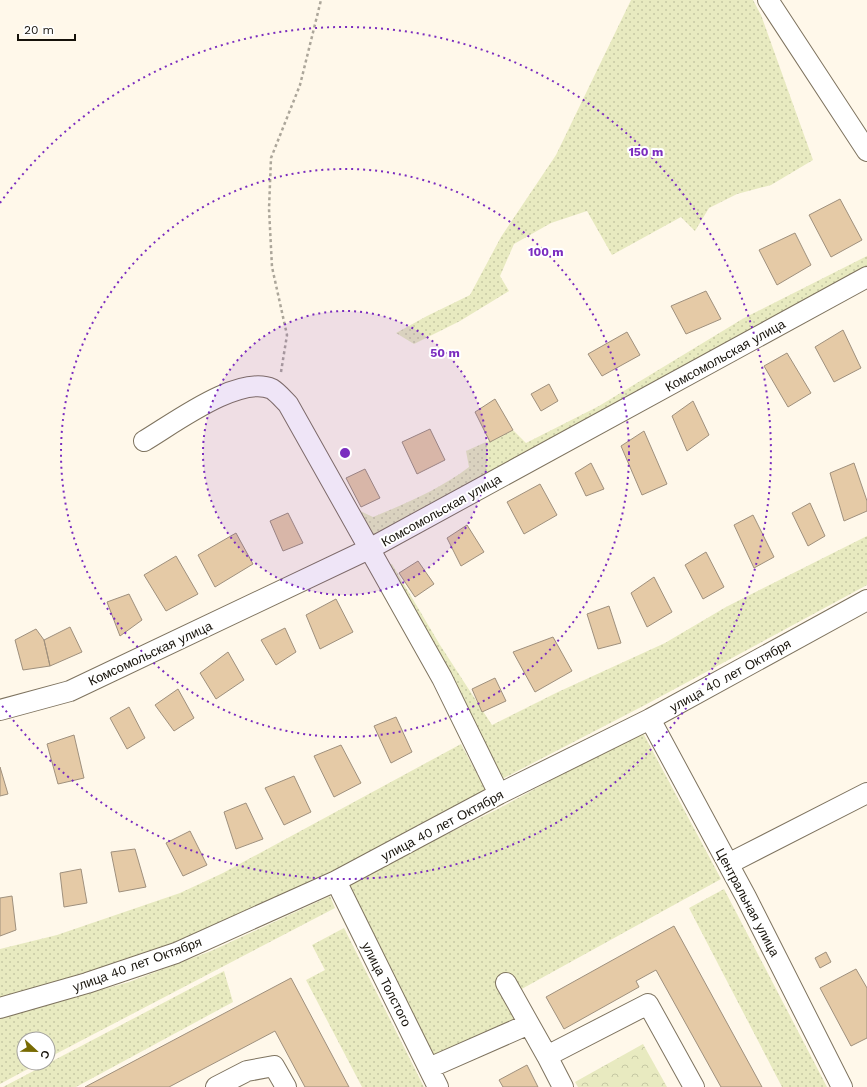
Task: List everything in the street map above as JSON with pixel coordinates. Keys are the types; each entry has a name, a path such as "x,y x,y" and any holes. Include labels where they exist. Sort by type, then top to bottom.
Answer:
{"street":[{"path":"768,0 867,151"},
{"name":"Комсомольская улица","path":"0,710 70,691 370,548 867,277"},
{"path":"144,441 226,392 251,385 272,389 288,404 442,678 499,794"},
{"name":"улица 40 лет Октября","path":"0,1008 87,983 176,953 336,881 499,794 650,719 867,600"},
{"name":"Центральная улица","path":"650,719 728,864 842,1087"},
{"path":"728,864 867,793"},
{"name":"улица Толстого","path":"336,881 438,1087"},
{"path":"506,983 563,1087"},
{"path":"547,1056 648,1004 694,1087"},
{"path":"429,1068 529,1024"},
{"path":"216,1087 247,1071 274,1066 286,1087"}],"path":[{"path":"288,404 279,387 287,335 272,267 269,209 271,158 300,85 321,0"}],"green space":[{"path":"631,0 753,0 761,15 813,160 771,185 737,194 709,208 695,231 681,217 612,255 587,211 551,223 514,244 500,276 509,291 460,321 414,344 396,333 470,295 501,237 556,155"},
{"path":"867,256 867,273 373,537 358,510 373,517 423,495 447,482 469,467 466,451 513,430 526,443 599,406 744,318"},
{"path":"867,536 867,585 645,705 502,779 386,567 392,564 440,645 492,725 558,692 665,643 726,607"},
{"path":"642,731 721,879 509,996 520,1019 433,1060 345,884 498,809"},
{"path":"461,744 486,791 332,876 185,942 0,1000 0,949 57,935 180,893 223,873"},
{"path":"724,889 827,1087 782,1087 689,908"},
{"path":"330,896 335,908 56,1054 56,1031 16,1031 16,1071 24,1071 0,1084 0,1018 129,982 211,951"},
{"path":"344,928 424,1087 362,1087 306,980 325,970 312,945"},
{"path":"224,971 233,1002 76,1087 3,1087 33,1071 56,1071 56,1059"},
{"path":"643,1044 667,1087 578,1087 575,1082"}],"building":[{"path":"840,199 862,240 831,257 809,215"},
{"path":"795,233 811,265 777,285 759,250"},
{"path":"706,291 721,319 686,334 671,306"},
{"path":"843,330 861,368 834,382 815,347"},
{"path":"627,332 640,355 602,376 588,354"},
{"path":"787,353 811,393 788,407 764,366"},
{"path":"549,384 558,401 541,411 531,394"},
{"path":"495,399 513,430 490,442 475,412"},
{"path":"693,401 709,435 687,451 672,416"},
{"path":"430,429 445,460 417,474 402,442"},
{"path":"644,431 667,484 642,495 621,446"},
{"path":"591,463 604,489 586,496 575,473"},
{"path":"854,463 867,501 867,511 844,521 830,473"},
{"path":"365,469 380,498 361,507 346,478"},
{"path":"540,484 557,515 524,534 507,502"},
{"path":"810,503 825,536 808,546 792,513"},
{"path":"288,513 303,543 283,551 270,521"},
{"path":"753,515 774,557 754,568 734,525"},
{"path":"467,525 484,552 461,566 447,538"},
{"path":"236,533 253,564 215,587 198,555"},
{"path":"706,552 724,587 703,599 685,565"},
{"path":"176,556 198,594 166,611 144,575"},
{"path":"418,561 434,584 415,597 399,573"},
{"path":"654,577 672,612 647,627 631,593"},
{"path":"129,594 142,620 120,636 107,602"},
{"path":"336,599 353,632 320,649 306,615"},
{"path":"609,606 621,643 598,649 587,614"},
{"path":"70,627 82,652 50,666 44,640"},
{"path":"285,628 296,652 276,665 261,640"},
{"path":"36,629 44,640 50,666 23,670 15,640"},
{"path":"553,637 572,671 535,692 513,652"},
{"path":"228,652 244,680 216,699 200,673"},
{"path":"495,678 506,701 482,712 472,689"},
{"path":"178,689 194,718 174,731 155,705"},
{"path":"129,707 145,738 127,749 110,718"},
{"path":"396,717 412,752 391,763 374,726"},
{"path":"74,735 84,778 58,784 47,744"},
{"path":"341,745 361,783 334,797 314,756"},
{"path":"0,767 8,794 0,796"},
{"path":"294,776 311,812 284,825 265,788"},
{"path":"246,803 263,839 236,849 224,812"},
{"path":"190,831 207,865 183,876 166,843"},
{"path":"135,849 146,887 119,892 111,852"},
{"path":"81,869 87,903 64,907 60,873"},
{"path":"12,896 16,930 0,936 0,898"},
{"path":"674,926 762,1087 721,1087 656,970 636,981 639,987 564,1029 546,997"},
{"path":"826,952 831,962 820,968 815,958"},
{"path":"856,969 867,988 867,1038 851,1046 820,988"},
{"path":"291,978 349,1087 305,1087 275,1031 169,1087 85,1087"},
{"path":"527,1065 538,1087 503,1087 499,1080"}]}
